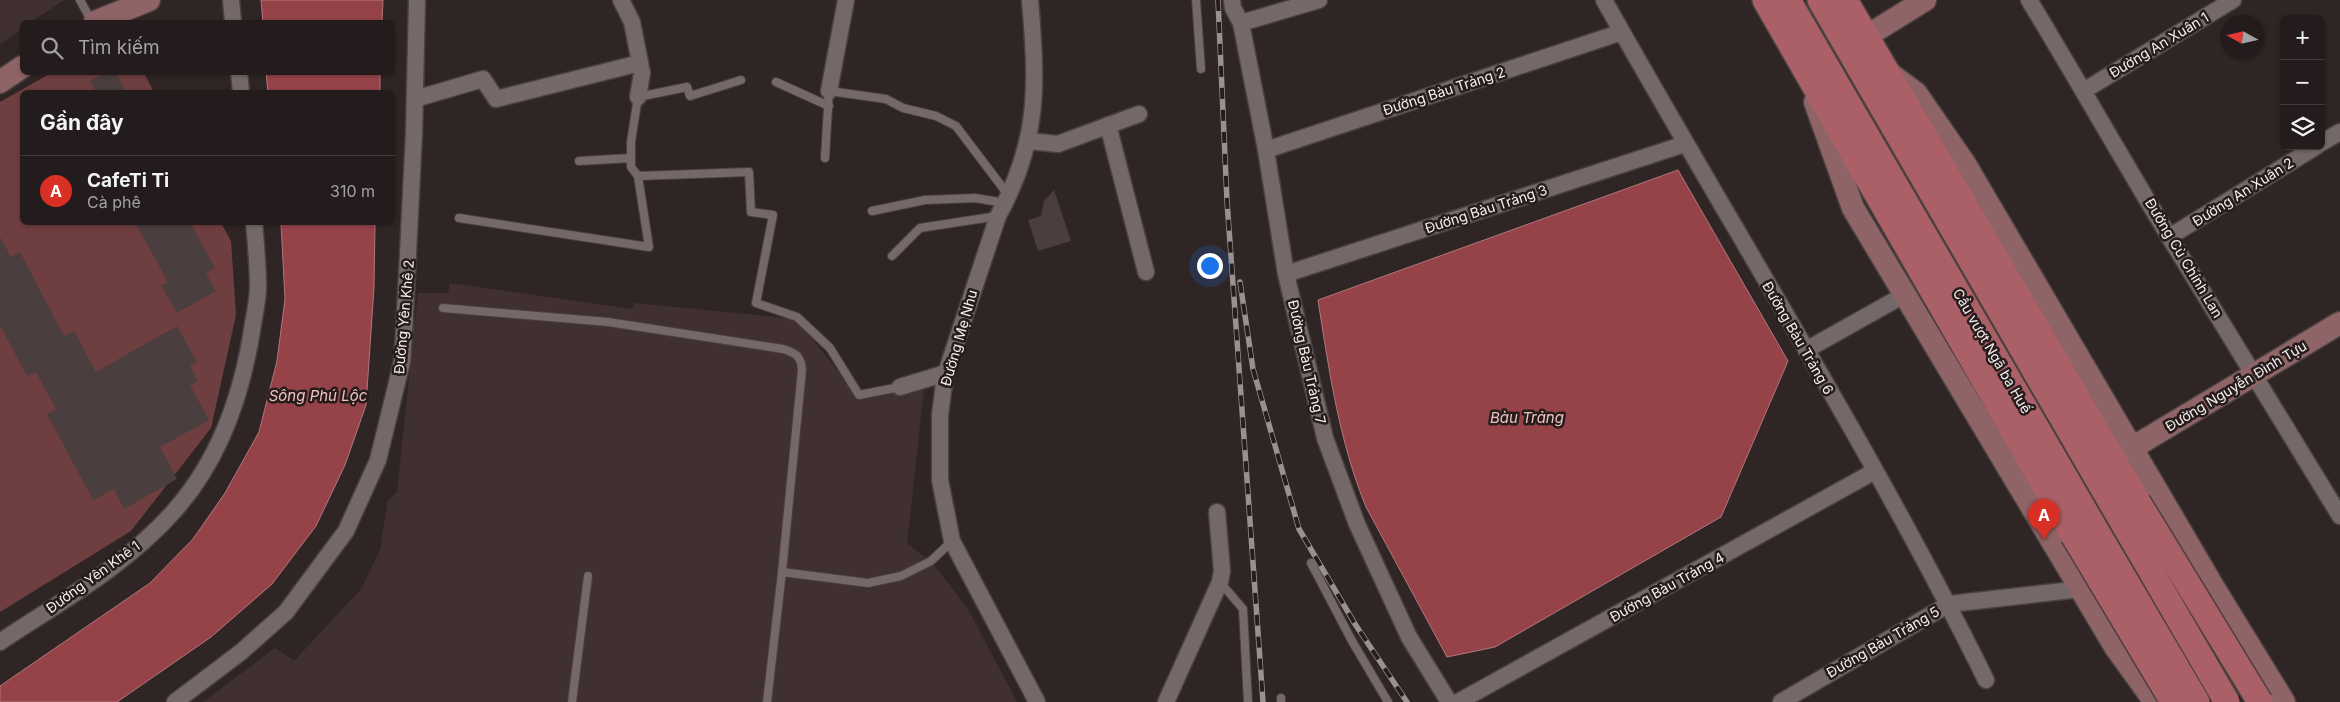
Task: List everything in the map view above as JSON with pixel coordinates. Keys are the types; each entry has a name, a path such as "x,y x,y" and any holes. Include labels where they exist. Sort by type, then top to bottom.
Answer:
{"main road":[{"name":"Cầu vượt Ngã ba Huế","path":"1765,0 1881,205 2073,536 2173,702"},
{"name":"Cầu vượt Ngã ba Huế","path":"1788,0 2197,702"},
{"name":"Cầu vượt Ngã ba Huế","path":"1820,0 2227,702"},
{"path":"1845,0 1948,172 2138,502 2260,702"}],"street":[{"path":"98,20 150,0"},
{"path":"231,0 233,20"},
{"name":"Đường Yên Khê 2","path":"175,702 241,652 286,612 346,531 378,460 402,362 409,280 417,0"},
{"path":"621,0 632,22 642,73 638,97"},
{"path":"829,98 846,0"},
{"name":"Đường Mẹ Nhu","path":"1030,0 1036,94 1029,141 1004,205 946,373 940,415 940,480 952,541 1037,702"},
{"name":"Đường Bàu Trảng 7","path":"1232,0 1233,8 1241,23 1266,150 1286,274 1325,438 1357,524 1409,637 1449,702"},
{"path":"1241,23 1319,0"},
{"name":"Đường Bàu Trảng 6","path":"1604,0 1685,144 1875,471 1949,604 1986,680"},
{"path":"1867,36 1925,0"},
{"name":"Đường Cù Chính Lan","path":"2029,0 2113,139 2169,237 2255,373 2339,512"},
{"name":"Đường An Xuân 1","path":"2084,90 2233,0"},
{"name":"Đường Bàu Trảng 2","path":"1266,150 1622,32"},
{"path":"415,99 483,79 496,99 640,63"},
{"path":"1801,63 1853,208 2080,589 2116,648 2151,699 2180,696 2208,688 2240,653 2239,628"},
{"path":"0,82 20,68"},
{"path":"1890,73 1916,93 1964,164 2214,588 2284,702"},
{"path":"239,75 241,90"},
{"path":"1029,141 1058,144 1139,114"},
{"path":"1108,125 1146,272"},
{"path":"2325,141 2340,132"},
{"name":"Đường Bàu Trảng 3","path":"1286,274 1685,144"},
{"name":"Đường An Xuân 2","path":"2169,237 2310,150"},
{"name":"Đường Yên Khê 1","path":"0,642 105,572 139,545 175,510 214,456 237,400 250,346 258,288 254,225"},
{"path":"1806,350 1904,295"},
{"name":"Đường Nguyễn Đình Tựu","path":"2132,448 2340,324"},
{"path":"900,387 946,373"},
{"name":"Đường Bàu Trảng 4","path":"1458,702 1875,471"},
{"path":"1166,702 1220,582 1222,571 1217,512"},
{"path":"2116,648 2116,631 2127,611 2153,591 2198,580 2214,588"},
{"name":"Đường Bàu Trảng 5","path":"1781,702 1949,604 2080,589"}],"lane":[{"path":"80,0 92,20"},
{"path":"1196,0 1202,69"},
{"path":"459,218 649,247 638,176 631,167 631,142 638,97 687,87 690,96 741,80"},
{"path":"776,82 829,98 886,99 903,108 936,116 956,126 1004,205"},
{"path":"825,158 829,98"},
{"path":"579,161 631,158"},
{"path":"638,176 749,172 751,212 773,215 756,303 797,318 830,348 859,395 900,387"},
{"path":"872,211 926,200 975,198 1004,205"},
{"path":"892,256 920,228 1004,205"},
{"path":"443,308 608,322 783,348 796,353 801,360 802,370 767,702"},
{"path":"782,572 868,583 901,576 931,562 952,541"},
{"path":"1311,563 1352,641 1388,702"},
{"path":"572,702 588,576"},
{"path":"1220,582 1243,609 1248,702"}],"shaded area":[{"path":"0,0 64,0 34,20 20,20 20,30 0,44"},
{"path":"47,75 145,75 153,90 21,90"},
{"path":"20,91 20,225 222,225 231,241 236,315 211,428 131,531 0,612 0,102"},
{"path":"450,283 632,309 635,303 796,319 860,398 925,379 907,544 931,561 968,609 1017,702 203,702 275,648 294,661 361,589 380,550 388,500 397,492 418,293 448,293"}],"water":[{"path":"261,0 383,0 382,20 263,20"},
{"path":"266,75 380,75 380,90 268,90"},
{"name":"Bàu Trảng","path":"1678,170 1788,361 1721,517 1495,647 1447,657 1366,507 1342,431 1326,353 1318,300"},
{"name":"Sông Phú Lộc","path":"281,225 375,225 374,287 366,405 345,465 316,526 272,584 211,637 117,702 0,702 0,686 150,583 193,539 225,493 259,432 277,361 285,299"}],"building":[{"path":"101,75 118,75 125,90 95,90 90,81"},
{"path":"1054,190 1071,241 1038,251 1028,220 1041,216 1044,201"},
{"path":"137,225 192,225 215,268 206,273 216,291 177,313 161,285 168,282"},
{"path":"0,237 11,257 20,252 64,336 74,331 96,372 177,326 197,362 190,366 198,381 190,385 209,420 160,447 177,479 124,509 114,489 93,500 47,414 56,409 36,372 27,376 0,325"}],"railway":[{"path":"1218,0 1227,201 1263,702"},
{"path":"1240,282 1253,369 1299,529 1355,624 1407,702"}],"place":[{"name":"CafeTi Ti","path":"2044,540"}]}
